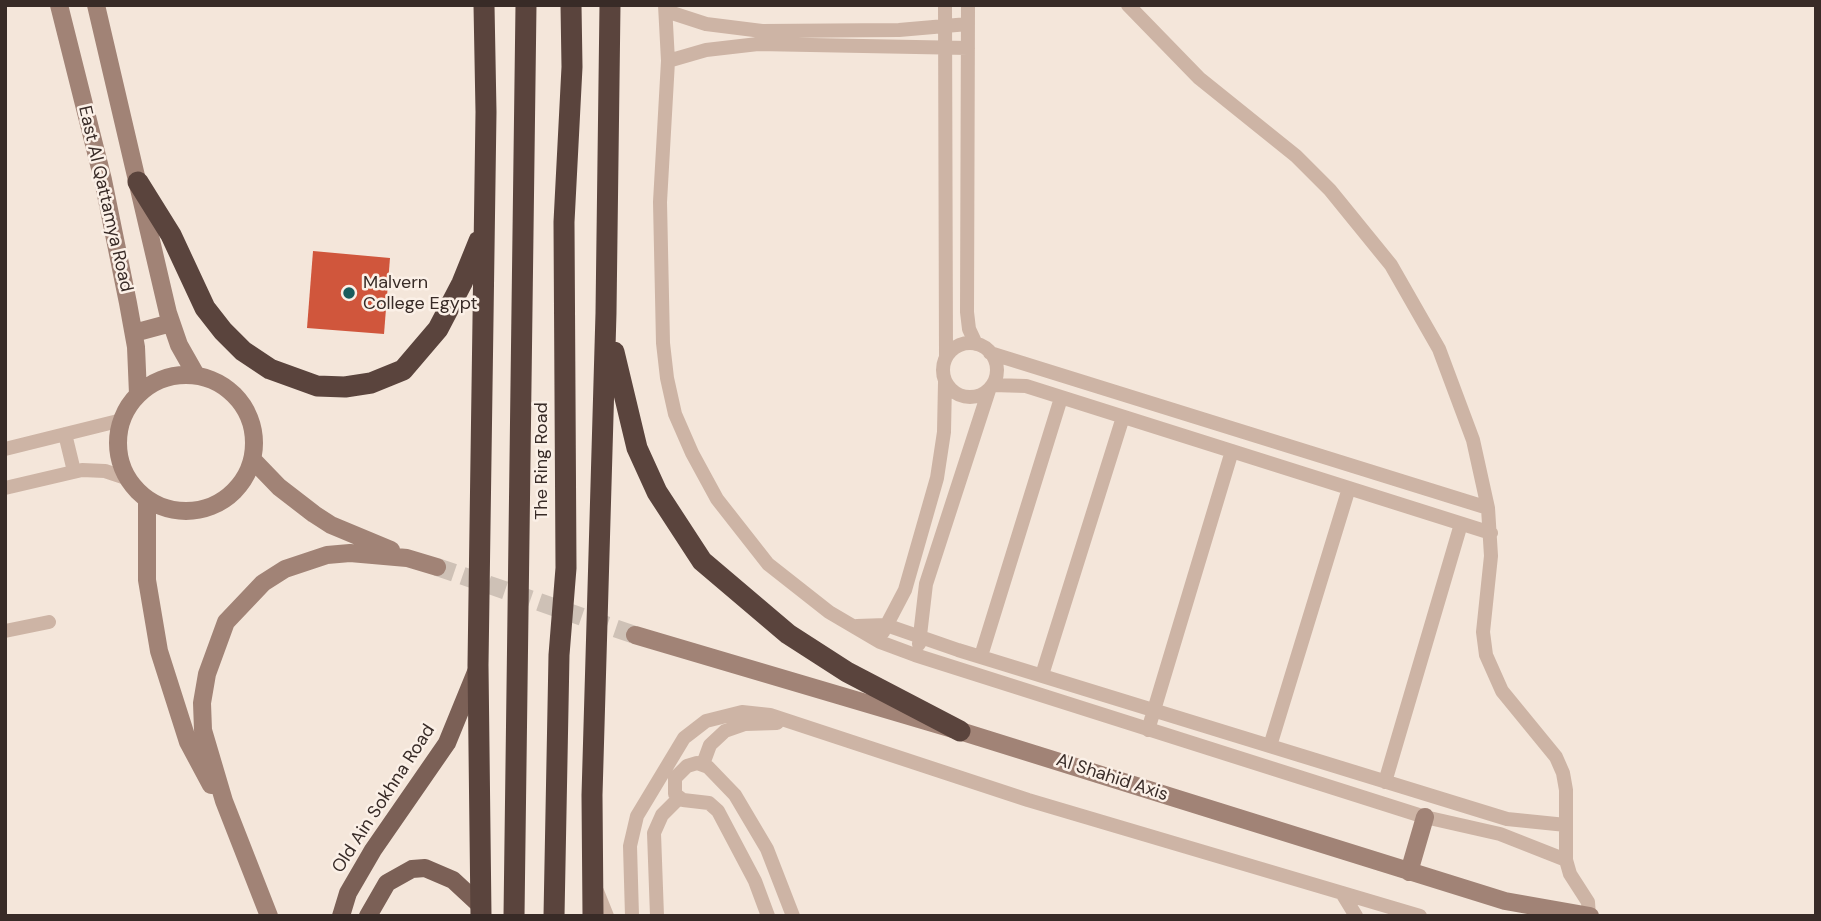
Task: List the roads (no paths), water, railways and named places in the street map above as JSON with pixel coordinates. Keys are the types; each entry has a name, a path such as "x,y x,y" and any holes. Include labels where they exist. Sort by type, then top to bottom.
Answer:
{"highway":[{"path":"481,911 478,665 484,5"},
{"name":"The Ring Road","path":"514,916 526,5"},
{"name":"The Ring Road","path":"554,916 559,655 566,568 564,222 572,67 571,5"},
{"path":"593,916 592,795 606,313 610,5"},
{"path":"138,182 171,235 205,308 223,331 243,351 270,369 317,386 345,387 371,383 403,370 438,329 462,283 483,229"},
{"path":"606,313 620,388 637,447 657,492 702,561 788,635 847,672 960,730"}],"main road":[{"name":"Old Ain Sokhna Road","path":"341,916 348,893 373,850 447,743 478,665"},
{"path":"368,916 387,883 412,869 425,868 453,880 481,911"}],"street":[{"name":"East Al Qattamya Road","path":"59,5 103,180 134,333 138,394"},
{"name":"East Al Qattamya Road","path":"96,5 171,323 179,345 196,375"},
{"path":"880,642 905,590 937,478 944,432 945,5"},
{"path":"968,5 968,321 976,344 990,353 1488,508"},
{"path":"1128,5 1199,78 1296,156 1331,190 1391,265 1422,317 1457,394 1473,440 1488,508 1491,533 1483,632 1486,655 1502,691 1556,757 1566,790 1566,860 1573,881 1586,897 1590,916"},
{"path":"968,23 899,30 762,31 706,24 666,8 668,61 660,202 663,343 676,414 692,453 717,499 768,564 830,612 880,642 915,656 1425,817 1486,830 1566,860"},
{"path":"668,61 706,50 758,44 968,48"},
{"path":"134,333 171,323"},
{"path":"946,357 959,346 976,344"},
{"path":"915,656 921,637 921,611 926,584 997,368 990,353"},
{"path":"196,375 215,380 230,390 243,405 251,422 254,440 246,477 234,492 210,506 182,511 147,499 128,479 119,456 122,420 138,394 164,377 196,375"},
{"path":"945,382 950,389 965,397 974,397 991,387 1018,384 1491,533"},
{"path":"981,656 1061,398"},
{"path":"1042,675 1123,417"},
{"path":"5,449 122,420"},
{"path":"65,434 74,471"},
{"path":"1148,730 1232,451"},
{"path":"252,459 294,500 331,525 407,558 437,567"},
{"path":"5,488 74,471 106,471 128,479"},
{"path":"1270,746 1349,488"},
{"path":"147,499 147,580 159,651 196,761 224,801"},
{"path":"1385,782 1461,524"},
{"path":"269,916 224,801 203,730 202,703 213,649 226,622 262,583 311,559 350,553 407,558"},
{"path":"5,631 49,622"},
{"path":"857,626 886,625 1507,819 1566,825"},
{"name":"Al Shahid Axis","path":"635,635 960,730 1505,901 1590,916"},
{"path":"632,916 632,829 646,800 675,748 706,721 742,712 771,715 1028,800 1161,837 1342,894 1386,911 1420,916"},
{"path":"703,764 710,745 735,726 755,723 796,724"},
{"path":"679,798 674,789 678,773 692,764 703,764 722,780 746,811 767,849 793,916"},
{"path":"657,916 654,833 662,815 679,798"},
{"path":"679,798 709,803 718,811 755,881 768,916"},
{"path":"646,800 662,815"},
{"path":"1409,872 1425,817"},
{"path":"593,880 607,916"},
{"path":"1342,894 1356,916"}],"tunnel":[{"path":"437,567 635,635"}],"place":[{"name":"Malvern College Egypt","path":"349,293"}]}
